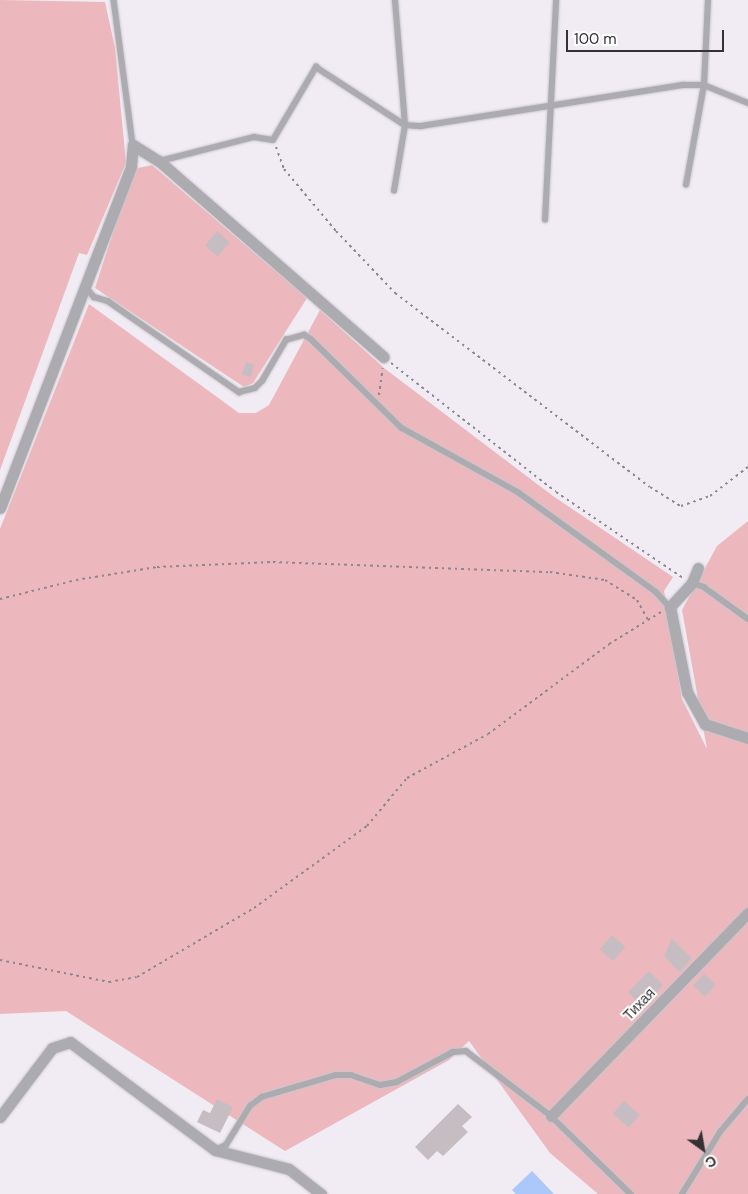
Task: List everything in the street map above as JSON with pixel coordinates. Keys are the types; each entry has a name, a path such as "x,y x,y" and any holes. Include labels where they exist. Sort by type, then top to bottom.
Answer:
{"street":[{"path":"0,508 130,166 133,145 159,161 384,357"},
{"path":"698,568 692,583 670,607 687,692 705,724 748,738"},
{"name":"Тихая","path":"551,1116 748,913"},
{"path":"0,1116 52,1048 70,1042 215,1150 289,1169 321,1194"}],"lane":[{"path":"114,0 133,145"},
{"path":"394,191 405,125 395,0"},
{"path":"545,220 556,0"},
{"path":"686,185 704,85 708,0"},
{"path":"159,161 181,159 254,138 273,140 316,67 405,125 421,126 704,85 748,103"},
{"path":"85,286 94,297 108,301 238,392 255,388 262,381 286,340 304,335 402,428 518,492 656,592 670,607"},
{"path":"692,583 704,587 748,619"},
{"path":"215,1150 226,1145 250,1106 262,1097 336,1075 351,1075 380,1085 397,1082 453,1052 466,1051 551,1116 631,1194"},
{"path":"682,1194 720,1132 748,1099"}],"path":[{"path":"273,140 284,169 336,231 395,293 650,486 681,506 710,496 748,467"},
{"path":"378,405 384,357"},
{"path":"384,357 556,492 692,583"},
{"path":"0,599 76,580 157,567 273,562 578,576 605,580 638,600 648,620"},
{"path":"0,960 109,982 137,977 254,908 367,826 407,778 488,734 648,620 670,607"}],"shaded area":[{"path":"0,0 105,2 115,48 126,163 87,255 79,253 0,470"},
{"path":"152,165 307,298 253,383 244,387 95,288 130,180 138,168"},
{"path":"89,304 239,413 256,413 269,405 320,310 384,368 553,496 673,577 664,591 682,699 707,749 682,610 717,546 748,521 748,1194 598,1194 550,1153 469,1041 449,1060 285,1151 66,1011 0,1014 0,529"}],"water":[{"path":"532,1171 554,1194 516,1194 512,1190"}],"building":[{"path":"217,231 230,242 218,256 205,246"},
{"path":"246,362 255,365 251,377 242,374"},
{"path":"612,935 626,947 613,961 600,949"},
{"path":"672,939 692,958 679,972 664,956"},
{"path":"649,971 663,985 642,1006 628,992"},
{"path":"704,974 716,985 705,997 693,986"},
{"path":"217,1099 233,1107 220,1133 197,1122 203,1110 210,1113"},
{"path":"624,1101 640,1115 629,1128 613,1114"},
{"path":"458,1104 472,1117 462,1126 468,1132 443,1156 437,1151 428,1160 415,1147"}]}
